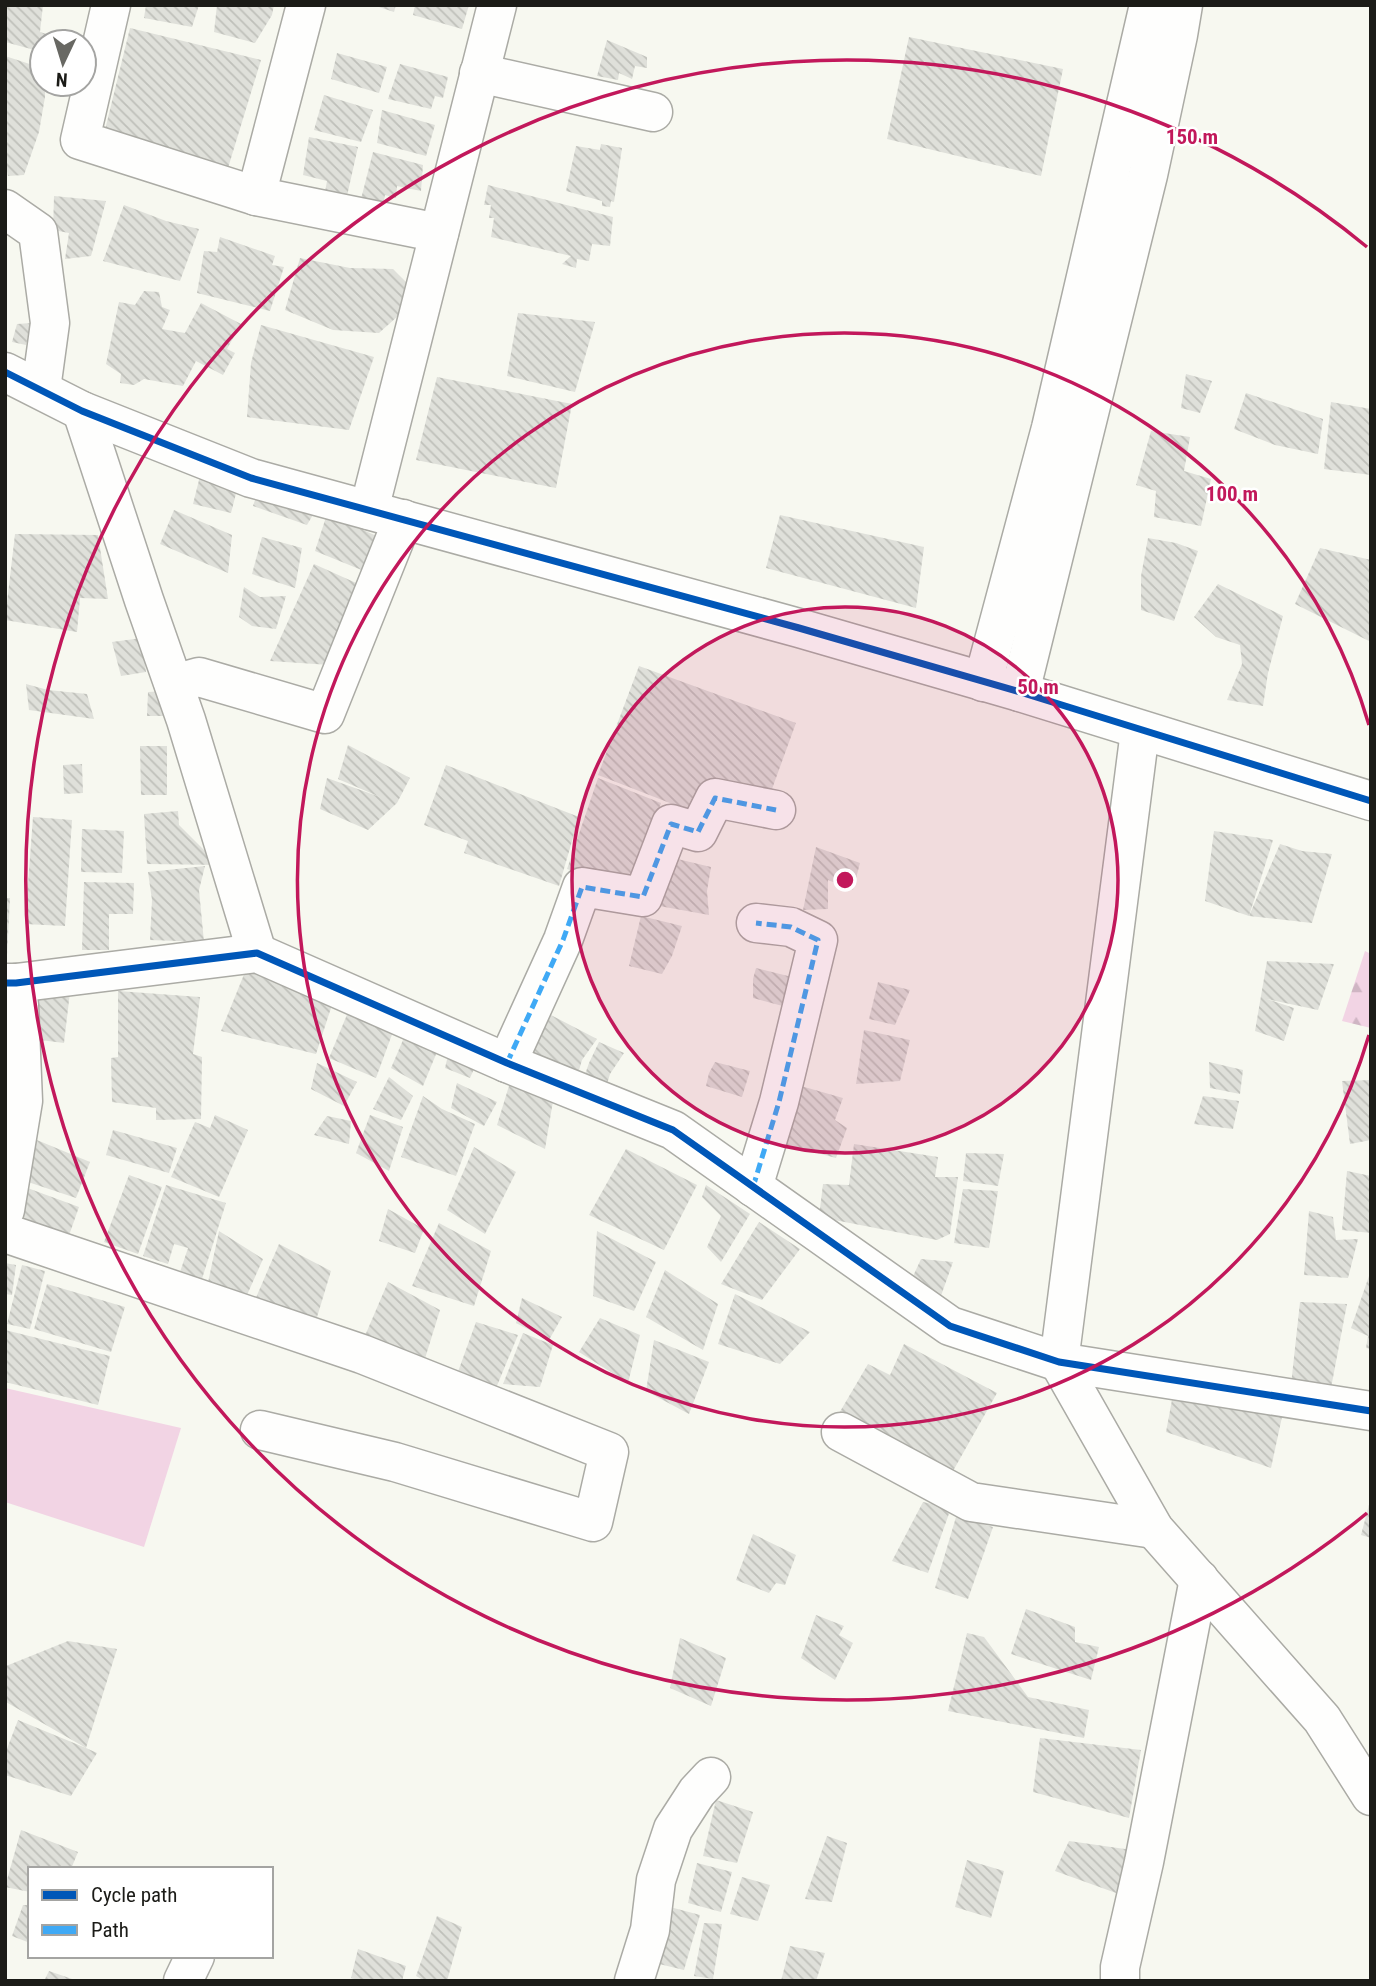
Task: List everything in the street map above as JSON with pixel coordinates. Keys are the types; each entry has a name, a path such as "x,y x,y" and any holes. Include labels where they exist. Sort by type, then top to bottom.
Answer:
{"street":[{"path":"111,5 80,140 256,195 439,233"},
{"path":"256,195 306,5"},
{"path":"174,684 199,677 325,714 386,515 439,233 497,5"},
{"path":"983,682 1051,428 1149,5"},
{"path":"1020,692 1148,175 1182,5"},
{"path":"480,74 653,112"},
{"path":"5,209 38,232 50,323 41,389"},
{"path":"5,372 82,411 251,478 799,628 1020,692 1371,801"},
{"path":"82,411 174,684 257,953"},
{"path":"1140,730 1059,1362 1154,1529 1322,1719 1371,1796"},
{"path":"507,1063 563,940 582,887 643,897 671,824 698,832 715,799 776,810"},
{"path":"753,1187 779,1102 818,940 791,927 756,923"},
{"path":"5,1210 23,1101 19,1005 11,983 257,953 507,1063 673,1130 950,1326 1059,1362 1371,1411"},
{"path":"5,1233 362,1354 609,1452 593,1522 395,1462 260,1430"},
{"path":"841,1432 971,1503 1154,1529"},
{"path":"1120,1981 1120,1967 1144,1862 1199,1579"},
{"path":"634,1981 650,1930 656,1880 673,1829 697,1792 711,1777"},
{"path":"183,1981 194,1958"}],"green space":[{"path":"1365,951 1371,954 1371,1028 1342,1021"},
{"path":"5,1388 181,1428 144,1547 5,1502"}],"building":[{"path":"5,5 43,5 40,28 28,28 28,48 5,42"},
{"path":"146,5 199,5 192,27 144,18"},
{"path":"217,5 274,5 272,15 255,43 214,32"},
{"path":"373,5 396,5 394,12"},
{"path":"415,5 469,5 462,29 413,15"},
{"path":"130,28 261,60 228,168 103,138"},
{"path":"909,37 1063,69 1041,176 887,139"},
{"path":"607,40 647,57 647,68 635,66 632,79 619,73 618,80 597,76"},
{"path":"337,53 387,67 379,93 331,79"},
{"path":"5,56 28,63 28,98 45,98 39,132 24,175 8,176 5,163"},
{"path":"400,64 448,77 443,98 435,96 431,109 388,99"},
{"path":"324,95 373,110 361,142 314,130"},
{"path":"382,110 435,125 426,156 377,143"},
{"path":"309,137 358,147 347,196 325,192 327,181 303,175"},
{"path":"601,144 622,148 614,202 611,201 610,207 602,206 602,201 566,191 576,146 600,150"},
{"path":"373,152 423,165 421,191 397,186 396,198 385,195 383,205 361,199"},
{"path":"488,185 613,217 610,246 592,244 589,261 577,259 576,268 562,264 571,256 491,237 494,218 489,218 491,205 484,205"},
{"path":"54,196 106,201 91,256 65,259 69,233 53,230"},
{"path":"124,205 166,221 199,229 180,281 103,261"},
{"path":"220,237 275,256 272,265 284,267 270,311 197,293 204,251 217,252"},
{"path":"300,258 350,268 393,269 407,283 398,316 379,333 333,330 285,310"},
{"path":"144,291 159,292 162,307 170,310 162,329 185,333 201,303 241,324 227,349 235,353 223,375 196,361 183,386 144,379 134,385 120,383 121,374 106,364 119,302 135,305"},
{"path":"518,313 595,322 575,392 507,376"},
{"path":"31,323 26,345 12,342 17,324"},
{"path":"261,325 374,357 349,430 247,417 251,363"},
{"path":"1186,374 1212,381 1200,413 1181,408"},
{"path":"437,377 572,404 556,488 416,460"},
{"path":"1246,393 1323,419 1318,454 1275,445 1234,429"},
{"path":"1331,402 1371,409 1371,475 1324,469"},
{"path":"1151,431 1190,437 1184,471 1211,479 1201,526 1154,517 1156,491 1136,485"},
{"path":"201,472 239,482 231,513 193,504"},
{"path":"258,491 314,513 307,525 253,506"},
{"path":"174,510 232,535 228,573 160,544"},
{"path":"327,514 379,537 364,571 315,551"},
{"path":"780,515 924,547 916,608 766,568"},
{"path":"15,534 98,535 108,599 80,598 77,632 5,620"},
{"path":"262,537 302,548 295,588 252,574"},
{"path":"1148,538 1176,543 1198,551 1174,621 1141,610 1141,576"},
{"path":"1320,548 1371,560 1371,642 1295,604"},
{"path":"314,564 365,587 330,665 270,661"},
{"path":"1218,584 1283,616 1268,673 1263,706 1227,700 1242,664 1240,645 1216,637 1194,617"},
{"path":"244,587 260,597 286,596 276,629 252,626 239,617"},
{"path":"142,638 146,672 121,676 112,642"},
{"path":"639,666 796,723 768,800 711,779 698,814 598,775"},
{"path":"26,684 48,690 87,694 94,719 29,710"},
{"path":"166,691 166,716 147,716 148,692"},
{"path":"348,745 410,778 397,803 368,830 320,809 327,778 380,797 338,779"},
{"path":"140,746 167,746 167,795 141,795"},
{"path":"82,764 83,793 64,794 63,765"},
{"path":"446,765 579,817 559,886 464,853 468,841 424,825"},
{"path":"598,778 661,803 632,892 567,869"},
{"path":"178,811 179,825 219,865 147,864 144,814"},
{"path":"33,817 72,820 65,926 25,924"},
{"path":"82,829 124,831 122,873 81,872"},
{"path":"1214,831 1273,840 1249,916 1205,901"},
{"path":"1280,844 1302,851 1332,854 1312,923 1249,916"},
{"path":"816,847 860,863 853,890 828,880 828,909 803,910"},
{"path":"665,856 711,867 707,891 709,915 648,904"},
{"path":"205,866 199,890 204,942 150,940 152,900 148,872"},
{"path":"84,882 134,883 133,914 109,914 109,950 82,950"},
{"path":"5,898 10,898 7,955 5,955"},
{"path":"641,916 682,926 672,956 662,974 629,966"},
{"path":"1267,961 1334,964 1318,1010 1267,999 1294,1008 1284,1041 1255,1031"},
{"path":"247,967 332,1005 316,1054 221,1031"},
{"path":"756,968 796,978 790,1008 753,998"},
{"path":"878,982 910,990 895,1025 869,1019"},
{"path":"39,988 70,992 64,1043 32,1039"},
{"path":"118,991 200,997 193,1054 202,1057 201,1119 156,1120 156,1108 112,1102 111,1058 118,1057"},
{"path":"351,1005 394,1029 376,1078 329,1058"},
{"path":"547,1013 597,1039 582,1060 577,1077 527,1050"},
{"path":"864,1030 910,1040 900,1081 856,1084"},
{"path":"406,1033 439,1047 423,1086 391,1068"},
{"path":"599,1042 624,1053 610,1074 605,1091 582,1083"},
{"path":"450,1047 478,1060 470,1078 445,1068"},
{"path":"715,1062 750,1071 742,1097 706,1086"},
{"path":"1209,1062 1243,1070 1240,1094 1210,1088"},
{"path":"317,1063 357,1082 344,1106 311,1089"},
{"path":"512,1076 554,1095 545,1149 497,1125"},
{"path":"389,1077 413,1096 401,1120 373,1109"},
{"path":"1371,1080 1371,1140 1350,1144 1342,1081"},
{"path":"457,1083 497,1102 484,1126 451,1108"},
{"path":"801,1086 843,1098 835,1120 847,1128 836,1158 776,1142"},
{"path":"423,1096 442,1109 475,1124 456,1176 401,1157"},
{"path":"1203,1096 1239,1101 1233,1129 1194,1124"},
{"path":"215,1115 248,1130 219,1197 171,1177 195,1122 210,1128"},
{"path":"370,1115 403,1127 389,1171 356,1153"},
{"path":"327,1116 351,1121 349,1144 314,1135"},
{"path":"113,1130 177,1148 169,1173 106,1155"},
{"path":"32,1138 90,1162 76,1198 19,1179"},
{"path":"854,1144 938,1157 935,1177 958,1177 950,1234 937,1240 819,1217 823,1184 849,1185"},
{"path":"474,1147 516,1172 485,1234 447,1210"},
{"path":"626,1149 697,1185 664,1250 589,1215"},
{"path":"966,1153 1004,1154 998,1186 963,1181"},
{"path":"1347,1171 1371,1176 1371,1233 1342,1230"},
{"path":"129,1175 162,1187 138,1254 104,1242"},
{"path":"166,1185 226,1203 201,1282 179,1275 188,1248 174,1244 168,1264 143,1256"},
{"path":"706,1185 750,1214 721,1262 707,1247 721,1216 702,1197"},
{"path":"22,1186 79,1207 67,1241 9,1220"},
{"path":"963,1189 998,1191 989,1248 954,1243"},
{"path":"388,1209 424,1229 415,1253 379,1241"},
{"path":"1309,1211 1333,1217 1336,1240 1358,1239 1348,1278 1304,1275"},
{"path":"759,1222 800,1249 762,1300 721,1284"},
{"path":"439,1223 491,1251 474,1306 412,1286"},
{"path":"219,1231 263,1259 243,1304 206,1292"},
{"path":"597,1231 656,1262 634,1311 593,1296"},
{"path":"279,1244 331,1271 314,1327 252,1307"},
{"path":"921,1259 953,1262 937,1307 908,1287"},
{"path":"5,1263 16,1265 12,1295 5,1294"},
{"path":"22,1265 45,1271 30,1329 7,1324"},
{"path":"665,1270 718,1304 703,1350 646,1317"},
{"path":"1370,1273 1371,1349 1366,1348 1368,1336 1351,1328"},
{"path":"388,1282 440,1310 423,1365 361,1345"},
{"path":"47,1284 125,1307 111,1352 34,1329"},
{"path":"735,1294 810,1332 780,1364 718,1344"},
{"path":"522,1298 562,1317 549,1340 516,1323"},
{"path":"1300,1302 1347,1304 1331,1388 1291,1385"},
{"path":"600,1318 640,1335 628,1383 579,1352"},
{"path":"476,1322 518,1335 494,1393 455,1380"},
{"path":"5,1330 110,1356 98,1405 5,1382"},
{"path":"523,1333 553,1345 540,1387 503,1384"},
{"path":"654,1340 709,1362 689,1414 646,1391"},
{"path":"904,1344 997,1393 953,1471 838,1415 868,1364 890,1375"},
{"path":"1174,1389 1282,1417 1271,1468 1166,1432"},
{"path":"1371,1501 1371,1538 1361,1535"},
{"path":"923,1502 951,1508 928,1573 892,1561"},
{"path":"956,1517 993,1527 968,1599 935,1588"},
{"path":"753,1534 796,1555 785,1585 776,1583 769,1593 736,1580"},
{"path":"1026,1609 1075,1627 1075,1642 1099,1647 1091,1680 1011,1654"},
{"path":"816,1615 844,1626 839,1635 853,1643 835,1680 801,1658"},
{"path":"967,1633 984,1637 1028,1697 1089,1710 1084,1738 948,1711"},
{"path":"680,1638 726,1658 711,1706 670,1688"},
{"path":"68,1641 117,1649 86,1748 6,1702 6,1666"},
{"path":"18,1720 97,1753 71,1796 5,1775 5,1754"},
{"path":"1040,1738 1141,1750 1129,1818 1033,1792"},
{"path":"716,1800 753,1812 737,1863 703,1856"},
{"path":"21,1830 78,1852 72,1867 28,1867 28,1892 5,1887"},
{"path":"827,1836 847,1843 832,1902 805,1899"},
{"path":"1069,1841 1132,1850 1116,1893 1055,1871"},
{"path":"967,1860 1004,1871 991,1918 955,1907"},
{"path":"697,1863 732,1872 721,1912 688,1903"},
{"path":"742,1877 770,1885 758,1921 730,1914"},
{"path":"23,1905 28,1905 28,1942 12,1936"},
{"path":"670,1907 700,1915 684,1970 655,1963"},
{"path":"437,1916 462,1927 447,1981 425,1981 416,1976"},
{"path":"704,1923 722,1924 713,1979 694,1976"},
{"path":"790,1946 825,1953 816,1981 781,1981"},
{"path":"358,1949 406,1966 402,1981 360,1981 351,1978"},
{"path":"49,1971 75,1980 75,1981 44,1981"}],"marked path":[{"path":"507,1063 563,940 582,887 643,897 671,824 698,832 715,798 776,810"},
{"path":"753,1187 779,1102 818,940 791,927 756,923"}],"cycle path":[{"path":"5,372 82,411 251,478 799,628 1020,692 1371,801"},
{"path":"5,983 257,953 507,1063 673,1130 950,1326 1059,1362 1371,1411"}]}
